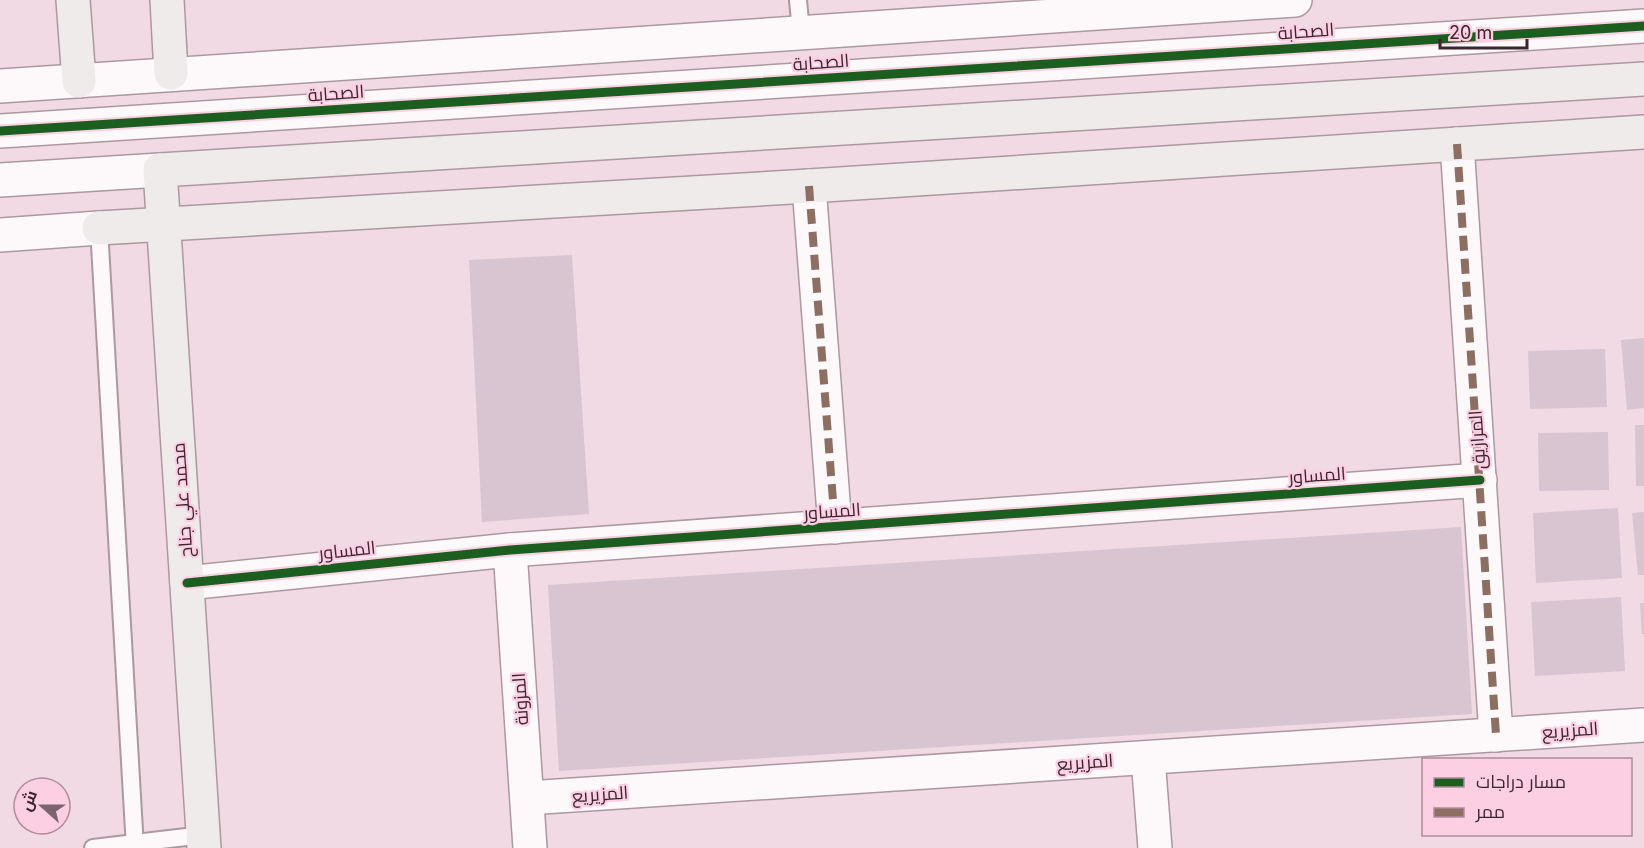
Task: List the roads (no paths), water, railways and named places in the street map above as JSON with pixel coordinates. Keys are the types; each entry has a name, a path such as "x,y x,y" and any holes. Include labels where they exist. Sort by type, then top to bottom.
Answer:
{"street":[{"path":"73,0 79,81"},
{"path":"167,0 171,73"},
{"name":"الصحابة","path":"0,86 1295,0"},
{"name":"الصحابة","path":"0,130 1644,26"},
{"path":"0,180 1644,79"},
{"path":"0,235 1644,132"},
{"name":"المرازيق","path":"1457,144 1496,735"},
{"name":"محمد علي جناح","path":"160,170 203,842"},
{"path":"809,186 835,527"},
{"name":"المساور","path":"187,583 510,550 1480,480"},
{"name":"المزونة","path":"510,550 530,848"},
{"name":"المزيريع","path":"527,798 1644,725"},
{"path":"1148,758 1155,848"}],"lane":[{"path":"798,0 801,32"},
{"path":"99,228 135,845"},
{"path":"93,848 203,842"}]}
